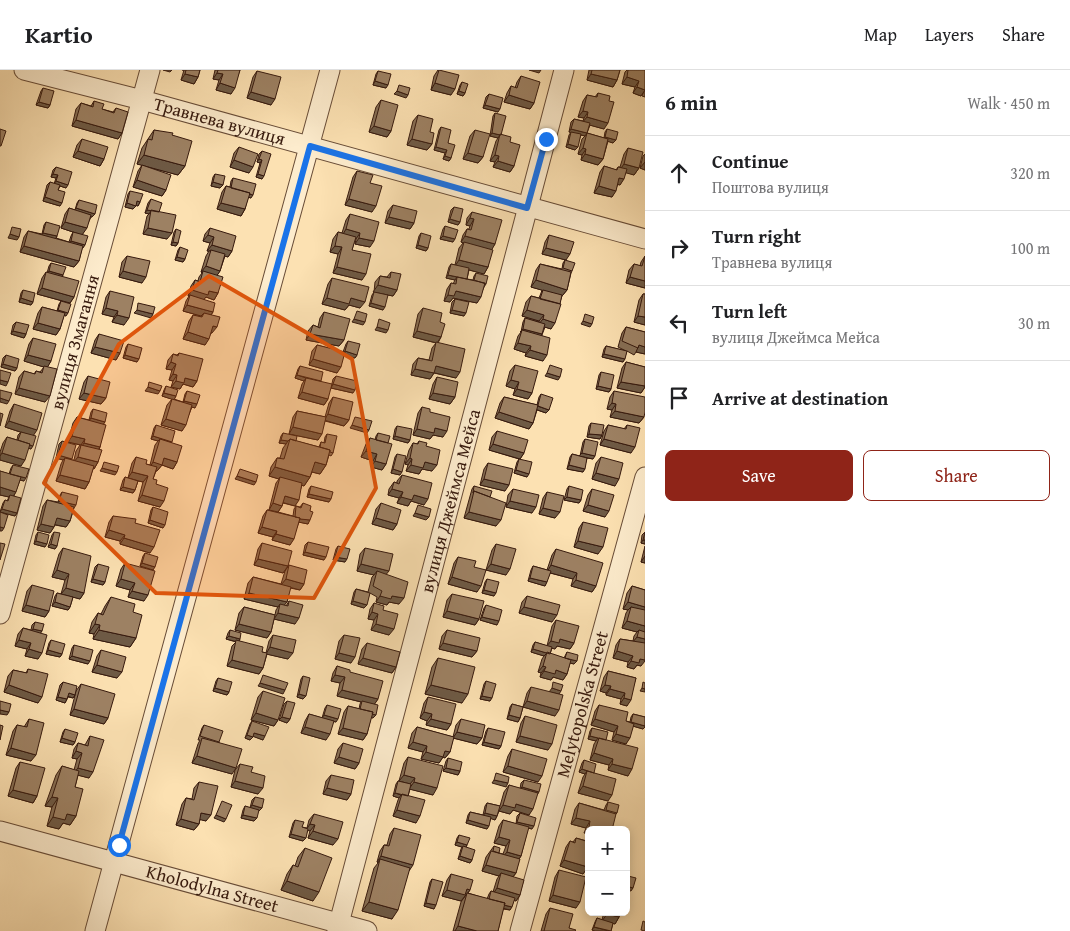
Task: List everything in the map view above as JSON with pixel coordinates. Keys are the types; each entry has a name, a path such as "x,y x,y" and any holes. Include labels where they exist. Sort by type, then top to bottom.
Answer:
{"street":[{"name":"Травнева вулиця","path":"24,70 142,100 527,208 645,239"},
{"name":"вулиця Змагання","path":"0,614 150,70"},
{"path":"95,931 330,70"},
{"name":"вулиця Джеймса Мейса","path":"338,927 564,70"},
{"name":"Melytopolska Street","path":"520,931 645,477"},
{"name":"Kholodylna Street","path":"0,831 338,927 367,931"}],"highlighted area":[{"path":"209,276 352,359 376,488 314,598 156,593 44,483 119,344"}],"building":[{"path":"186,70 200,70 198,77 185,74"},
{"path":"218,70 240,70 235,88 220,83 223,74 217,73"},
{"path":"439,70 459,75 455,89 435,83"},
{"path":"592,70 620,70 617,80 591,74"},
{"path":"628,70 645,70 645,90 637,87 639,81 627,77"},
{"path":"257,71 281,77 275,99 251,92"},
{"path":"378,71 391,74 388,85 375,81"},
{"path":"521,76 540,82 534,103 509,95 511,86 517,88"},
{"path":"462,82 468,84 465,93 459,91"},
{"path":"399,85 410,88 408,95 397,91"},
{"path":"43,88 54,91 50,105 39,102"},
{"path":"598,93 610,96 609,101 614,102 608,123 587,117 588,112 583,111 587,95 597,97"},
{"path":"489,94 503,98 500,109 485,105"},
{"path":"381,100 398,105 391,131 374,126"},
{"path":"94,101 104,104 102,109 114,113 116,108 128,112 122,133 76,120 81,103 93,107"},
{"path":"495,113 506,116 501,135 492,133"},
{"path":"418,115 433,119 430,132 434,133 432,144 412,139"},
{"path":"574,119 590,123 587,133 571,129"},
{"path":"441,127 451,130 448,143 455,145 451,158 445,156 447,150 436,147"},
{"path":"0,129 6,131 1,146 0,146"},
{"path":"607,129 618,132 616,140 605,137"},
{"path":"154,130 173,133 172,135 192,141 185,166 144,155 148,139 152,140"},
{"path":"475,130 490,134 483,157 468,153"},
{"path":"571,132 581,134 578,147 568,144"},
{"path":"587,133 608,139 603,159 585,154 586,149 583,148"},
{"path":"500,134 511,137 510,142 520,145 514,166 498,161 499,156 495,155"},
{"path":"82,139 108,147 104,159 78,151"},
{"path":"239,147 258,154 253,167 234,160"},
{"path":"628,148 643,152 639,168 624,164"},
{"path":"262,151 271,154 264,176 258,174 262,160 259,159"},
{"path":"142,165 171,175 166,190 137,180"},
{"path":"604,166 617,170 618,167 627,169 624,179 619,178 616,191 599,186"},
{"path":"56,167 72,172 68,185 56,181 58,175 53,174"},
{"path":"357,171 373,175 370,183 382,186 376,206 349,199"},
{"path":"215,174 225,176 223,185 213,182"},
{"path":"233,178 256,184 253,195 231,188"},
{"path":"50,182 60,185 58,190 65,192 62,203 45,197"},
{"path":"226,186 250,193 245,209 221,203"},
{"path":"130,191 143,194 140,202 137,201 136,206 127,203"},
{"path":"151,199 162,203 159,212 147,210"},
{"path":"79,200 97,205 95,214 76,208"},
{"path":"393,205 417,211 414,223 389,217"},
{"path":"454,207 463,209 460,222 450,219"},
{"path":"69,208 91,215 87,228 65,222"},
{"path":"151,210 176,215 172,233 148,228"},
{"path":"472,212 502,220 495,244 465,236 467,229 471,230 474,219 470,218"},
{"path":"350,214 379,222 374,241 359,238 360,233 346,229"},
{"path":"46,222 60,226 57,236 43,233"},
{"path":"445,226 458,230 455,239 443,236"},
{"path":"12,227 21,229 19,237 10,234"},
{"path":"210,228 236,236 232,251 212,245 214,237 208,235"},
{"path":"176,229 181,231 178,243 173,242"},
{"path":"28,231 83,246 79,261 24,246"},
{"path":"73,232 88,236 85,245 71,241"},
{"path":"338,232 356,237 352,250 371,254 366,274 337,267 342,247 335,246"},
{"path":"421,233 431,236 428,248 418,245"},
{"path":"549,235 574,242 570,254 546,248"},
{"path":"464,242 493,250 488,267 459,260"},
{"path":"180,247 188,250 185,259 177,257"},
{"path":"211,250 225,254 220,271 206,266"},
{"path":"127,256 150,261 146,277 123,271"},
{"path":"645,256 645,281 630,277 634,264 642,266"},
{"path":"565,260 575,263 572,271 563,268"},
{"path":"51,263 66,267 63,275 49,271"},
{"path":"451,264 469,268 467,279 448,275"},
{"path":"540,264 571,272 567,290 536,280"},
{"path":"203,271 223,277 218,293 209,291 208,295 192,290 195,280 200,282"},
{"path":"46,272 79,281 74,297 42,288"},
{"path":"391,272 401,274 397,290 378,285 380,276 390,278"},
{"path":"476,273 488,276 486,284 474,280"},
{"path":"457,277 485,283 481,297 456,291 454,296 448,295 451,283 456,284"},
{"path":"332,278 369,287 365,302 351,298 349,304 327,298"},
{"path":"23,290 35,293 33,302 21,298"},
{"path":"543,290 562,295 560,304 540,299"},
{"path":"110,291 134,297 129,318 117,315 118,311 106,308"},
{"path":"374,292 388,295 385,307 371,303"},
{"path":"643,294 645,294 645,317 638,316"},
{"path":"190,295 215,303 213,312 187,305"},
{"path":"531,296 561,304 555,323 543,319 544,315 527,310"},
{"path":"455,299 469,302 466,313 452,310"},
{"path":"61,301 71,304 68,313 58,310"},
{"path":"138,303 155,307 153,314 137,310"},
{"path":"42,307 65,313 60,329 38,323"},
{"path":"423,308 442,313 440,322 445,324 441,337 417,331"},
{"path":"357,311 367,314 365,322 354,319"},
{"path":"324,312 350,319 344,340 310,334 313,325 320,328"},
{"path":"204,313 220,317 217,327 213,326 209,339 188,332 193,315 202,317"},
{"path":"585,314 594,317 592,324 583,321"},
{"path":"525,318 545,324 542,334 523,329"},
{"path":"379,319 390,323 388,330 377,327"},
{"path":"16,322 29,325 26,334 13,331"},
{"path":"626,327 645,332 645,347 639,345 638,348 622,341"},
{"path":"522,330 550,338 547,355 530,350 531,346 518,343"},
{"path":"99,334 124,341 120,353 95,347"},
{"path":"33,338 56,344 51,361 28,355"},
{"path":"348,341 360,344 357,355 345,351"},
{"path":"436,342 465,349 460,372 436,366 434,373 415,369 418,358 432,361"},
{"path":"128,344 142,348 139,359 125,355"},
{"path":"317,345 345,352 341,367 313,359"},
{"path":"606,346 627,351 625,359 604,354"},
{"path":"179,353 203,359 197,381 185,378 184,383 176,381 177,375 173,374 176,364 171,362 173,354 178,356"},
{"path":"6,355 19,359 17,368 3,364"},
{"path":"626,362 645,367 645,386 621,382"},
{"path":"515,365 538,371 532,393 517,389 519,382 511,380"},
{"path":"550,365 562,369 560,377 547,373"},
{"path":"44,366 57,369 50,396 19,388 24,371 35,374 36,371 42,373"},
{"path":"300,366 323,372 321,381 297,375"},
{"path":"0,370 11,373 8,382 0,380"},
{"path":"601,372 614,375 611,389 598,386"},
{"path":"88,376 110,382 106,398 84,393"},
{"path":"336,376 357,381 355,390 333,384"},
{"path":"437,377 458,382 455,397 433,393"},
{"path":"306,378 332,384 328,399 302,392"},
{"path":"149,382 162,386 160,391 148,387"},
{"path":"166,386 178,390 176,396 164,393"},
{"path":"0,390 12,393 9,401 0,398"},
{"path":"187,391 200,395 197,404 184,401"},
{"path":"614,391 645,397 644,417 615,411 616,404 612,403"},
{"path":"541,394 553,398 549,410 538,406"},
{"path":"333,397 353,402 349,420 328,414"},
{"path":"504,397 538,405 533,423 499,412"},
{"path":"172,399 192,405 186,425 166,419"},
{"path":"14,404 42,413 37,430 9,421"},
{"path":"422,407 430,409 430,412 450,417 447,431 435,428 434,433 417,429"},
{"path":"93,409 107,413 105,422 91,418"},
{"path":"297,411 326,417 322,434 293,427"},
{"path":"0,413 3,414 0,426"},
{"path":"77,417 106,425 100,447 84,443 85,439 72,436"},
{"path":"355,417 372,421 369,430 352,425"},
{"path":"591,423 604,425 602,435 589,434"},
{"path":"156,425 175,431 172,442 153,436"},
{"path":"608,425 626,429 627,425 640,428 635,447 604,439"},
{"path":"397,426 412,429 410,440 395,436"},
{"path":"497,431 528,440 524,453 493,444"},
{"path":"21,432 36,436 33,446 18,440"},
{"path":"283,433 297,436 296,441 290,439 288,441 281,440"},
{"path":"378,433 390,436 388,443 376,440"},
{"path":"327,434 337,436 333,453 320,447 321,442 325,443"},
{"path":"7,437 30,444 25,460 2,453"},
{"path":"370,438 392,444 386,464 375,461 377,454 366,451"},
{"path":"160,439 182,446 177,462 164,458 162,465 153,462"},
{"path":"290,439 330,450 326,465 315,462 310,477 275,467 277,458 284,459"},
{"path":"585,439 598,442 595,456 582,453"},
{"path":"62,441 76,445 72,459 58,455"},
{"path":"419,441 427,443 426,446 440,450 437,465 425,462 423,468 411,465 412,459 410,458 413,443 418,444"},
{"path":"81,445 102,450 98,462 78,457"},
{"path":"397,454 406,456 402,472 393,469"},
{"path":"572,454 587,458 585,469 569,465"},
{"path":"136,457 147,460 146,464 157,467 153,479 157,480 156,484 168,488 164,501 142,495 148,476 132,472"},
{"path":"601,457 623,463 619,479 596,473"},
{"path":"65,458 94,466 89,482 60,475"},
{"path":"519,459 532,462 529,474 516,470"},
{"path":"104,462 119,466 117,472 102,468"},
{"path":"488,463 513,469 509,485 484,479"},
{"path":"13,465 29,469 26,478 10,474"},
{"path":"240,469 258,475 256,482 237,476"},
{"path":"0,471 21,477 16,492 0,487"},
{"path":"402,475 432,483 428,499 414,495 412,500 401,497 403,492 392,489 394,482 399,484"},
{"path":"125,477 138,481 135,490 123,487"},
{"path":"280,477 302,483 299,500 285,496 282,506 273,503"},
{"path":"311,486 333,492 331,499 309,494"},
{"path":"474,486 492,491 490,497 474,491 473,493"},
{"path":"569,486 583,490 581,500 567,497"},
{"path":"513,489 539,495 536,507 510,501"},
{"path":"592,489 614,495 609,511 588,505"},
{"path":"474,491 506,503 501,520 469,512"},
{"path":"62,492 78,496 76,505 59,501"},
{"path":"547,492 564,496 560,512 543,508"},
{"path":"10,495 21,498 17,513 2,509 5,500 8,501"},
{"path":"47,500 74,507 70,521 57,518 54,527 41,524"},
{"path":"303,503 311,506 310,511 313,512 310,520 295,517 296,506 301,508"},
{"path":"381,503 401,510 397,524 376,518"},
{"path":"418,505 431,509 429,517 415,513"},
{"path":"153,507 168,512 165,525 150,520"},
{"path":"267,510 300,518 294,539 276,534 277,531 262,527"},
{"path":"0,512 8,515 4,528 0,527"},
{"path":"113,516 136,519 135,523 160,530 154,547 124,538 125,535 109,530"},
{"path":"583,522 608,528 603,547 578,541"},
{"path":"38,532 49,535 47,544 36,541"},
{"path":"54,532 60,533 57,546 51,544"},
{"path":"308,542 329,547 326,557 305,552"},
{"path":"0,543 5,544 0,560"},
{"path":"262,543 292,551 288,566 258,559"},
{"path":"496,544 516,549 510,569 491,564"},
{"path":"338,546 350,549 347,559 335,557"},
{"path":"63,548 91,556 84,593 66,588 69,574 57,570"},
{"path":"365,548 393,554 389,571 361,564"},
{"path":"556,549 603,563 596,586 576,580 577,573 551,565"},
{"path":"145,553 158,557 155,567 142,563"},
{"path":"458,557 476,561 474,567 486,570 481,586 452,577"},
{"path":"125,563 155,571 148,595 132,591 135,583 121,579"},
{"path":"98,564 109,567 105,582 93,579"},
{"path":"289,565 307,570 304,584 286,579"},
{"path":"533,566 551,571 547,582 530,578"},
{"path":"377,571 408,582 404,598 392,596 391,599 380,596 382,591 373,586"},
{"path":"253,577 291,587 287,602 249,593"},
{"path":"487,579 499,582 496,593 484,590"},
{"path":"32,585 54,591 49,611 26,605"},
{"path":"632,586 645,590 645,607 628,602"},
{"path":"356,589 370,593 367,605 353,601"},
{"path":"57,593 73,597 70,607 55,602"},
{"path":"452,594 484,601 479,619 447,611"},
{"path":"527,596 560,605 557,615 524,607"},
{"path":"111,597 135,604 133,612 142,615 136,638 99,630 100,625 95,624 98,613 103,615"},
{"path":"289,601 303,605 299,618 278,613 280,604 288,606"},
{"path":"374,603 384,606 383,610 398,614 394,629 376,624 378,614 372,612"},
{"path":"486,605 502,610 499,621 482,617"},
{"path":"244,607 275,615 271,632 239,624"},
{"path":"631,607 645,610 645,626 627,621"},
{"path":"556,620 579,626 574,643 560,639 559,643 551,641"},
{"path":"35,622 44,624 42,631 33,629"},
{"path":"23,628 47,635 42,653 29,649 31,643 19,640"},
{"path":"230,630 241,633 240,639 229,636"},
{"path":"447,630 480,638 477,651 443,643"},
{"path":"639,630 645,632 645,639 637,637"},
{"path":"273,635 296,640 293,653 270,647"},
{"path":"344,635 360,638 355,657 339,653"},
{"path":"620,639 645,643 645,660 640,659 639,663 631,661 633,656 617,651"},
{"path":"51,640 65,644 62,654 48,650"},
{"path":"236,640 263,647 262,652 267,653 263,668 232,660"},
{"path":"535,642 552,647 550,654 533,649"},
{"path":"367,643 400,652 396,667 363,658"},
{"path":"74,645 93,650 90,661 72,656"},
{"path":"101,650 126,657 122,672 97,665"},
{"path":"547,652 571,660 567,674 556,670 555,674 544,671 546,667 543,666"},
{"path":"567,652 578,655 577,661 565,658"},
{"path":"438,658 475,667 468,694 431,685"},
{"path":"337,666 350,670 350,672 383,681 378,699 342,690 345,677 335,675"},
{"path":"28,669 48,674 42,697 9,685 13,670 27,673"},
{"path":"608,671 636,678 631,700 624,698 625,693 610,689 611,686 605,685"},
{"path":"263,675 288,683 285,690 260,683"},
{"path":"303,676 310,678 306,696 299,694"},
{"path":"218,678 232,682 229,692 215,688"},
{"path":"486,681 496,684 492,698 482,696"},
{"path":"63,682 77,686 75,695 69,693 67,699 58,697"},
{"path":"553,682 563,685 561,691 552,688"},
{"path":"81,684 115,694 108,718 74,709"},
{"path":"531,687 563,695 559,710 527,701"},
{"path":"263,691 285,698 278,720 256,713"},
{"path":"428,697 456,704 451,724 431,719 432,714 424,712"},
{"path":"0,701 11,704 9,712 0,710"},
{"path":"287,701 295,703 290,719 282,717"},
{"path":"362,701 378,705 376,715 372,714 373,712 360,709"},
{"path":"512,704 523,707 520,718 509,715"},
{"path":"327,705 341,709 338,719 324,715"},
{"path":"599,705 628,712 626,721 634,724 630,738 616,734 618,726 595,719"},
{"path":"348,706 373,712 367,734 343,728"},
{"path":"309,714 334,721 330,734 305,727"},
{"path":"633,714 645,717 645,726 631,722"},
{"path":"525,716 557,725 552,744 520,736"},
{"path":"29,719 44,723 36,755 11,748 17,725 27,727"},
{"path":"461,719 485,725 482,738 457,732"},
{"path":"252,721 269,727 265,736 254,733 253,737 247,735"},
{"path":"0,725 3,726 0,740"},
{"path":"204,725 223,731 219,742 200,736"},
{"path":"417,727 454,737 450,752 445,751 443,757 426,752 427,746 413,742"},
{"path":"488,728 505,732 501,746 484,742"},
{"path":"592,728 608,732 606,740 590,736"},
{"path":"65,729 78,733 75,742 62,738"},
{"path":"90,736 104,740 93,772 78,768 82,753 76,751 78,743 88,746"},
{"path":"202,738 242,749 236,768 197,756"},
{"path":"599,738 638,748 632,769 612,764 613,759 594,753"},
{"path":"343,743 363,749 359,763 339,757"},
{"path":"512,749 547,759 542,776 508,766"},
{"path":"408,757 443,766 437,788 414,782 415,778 404,775"},
{"path":"448,758 462,762 460,771 446,768"},
{"path":"584,760 596,764 594,773 582,769"},
{"path":"20,762 45,768 37,796 13,790"},
{"path":"240,764 253,767 251,772 265,776 263,788 235,781"},
{"path":"62,766 79,771 75,787 83,789 76,816 67,814 65,820 53,817 58,798 52,797"},
{"path":"587,771 616,779 612,795 583,786"},
{"path":"496,773 509,777 508,783 494,780"},
{"path":"331,775 354,780 351,794 327,788"},
{"path":"524,780 541,784 539,792 522,787"},
{"path":"398,781 411,784 408,796 395,793"},
{"path":"199,782 218,786 211,815 201,813 199,824 181,819 186,798 194,800"},
{"path":"509,785 538,793 533,809 516,804 515,808 503,805"},
{"path":"402,794 425,800 420,816 397,810"},
{"path":"255,797 264,799 262,808 252,805"},
{"path":"222,801 232,805 226,819 216,815"},
{"path":"608,802 619,805 617,813 606,810"},
{"path":"487,803 500,806 497,816 485,813"},
{"path":"579,803 616,814 613,826 589,826 590,821 576,818"},
{"path":"245,806 259,810 257,818 243,815"},
{"path":"470,812 491,817 489,826 468,820"},
{"path":"520,813 536,818 534,826 517,822"},
{"path":"314,814 343,822 338,839 313,831 315,825 310,824"},
{"path":"295,820 304,822 302,827 308,829 306,838 291,834"},
{"path":"503,820 529,827 521,856 507,852 510,840 499,837"},
{"path":"394,828 421,835 413,865 381,856 384,845 389,846"},
{"path":"459,835 470,838 467,845 457,842"},
{"path":"576,838 585,841 585,866 564,860 570,841 575,843"},
{"path":"463,846 475,850 472,860 460,856"},
{"path":"494,846 500,848 499,853 493,851"},
{"path":"305,848 332,858 319,892 287,881 293,865 298,867"},
{"path":"491,851 520,859 516,873 486,865"},
{"path":"380,859 410,868 398,910 369,902"},
{"path":"559,870 585,877 580,902 553,895"},
{"path":"501,873 524,880 520,895 497,888"},
{"path":"451,874 473,880 470,890 467,889 465,895 447,890"},
{"path":"630,876 636,878 633,888 630,887"},
{"path":"432,879 443,882 436,905 426,903"},
{"path":"491,891 515,898 512,907 489,899"},
{"path":"467,893 505,903 498,931 477,931 458,926"},
{"path":"550,908 573,914 569,928 576,930 544,931"},
{"path":"597,918 613,923 611,931 594,927"},
{"path":"643,921 645,922 645,931 641,930"}],"route":[{"path":"119,845 310,146 527,208 546,139"}]}
